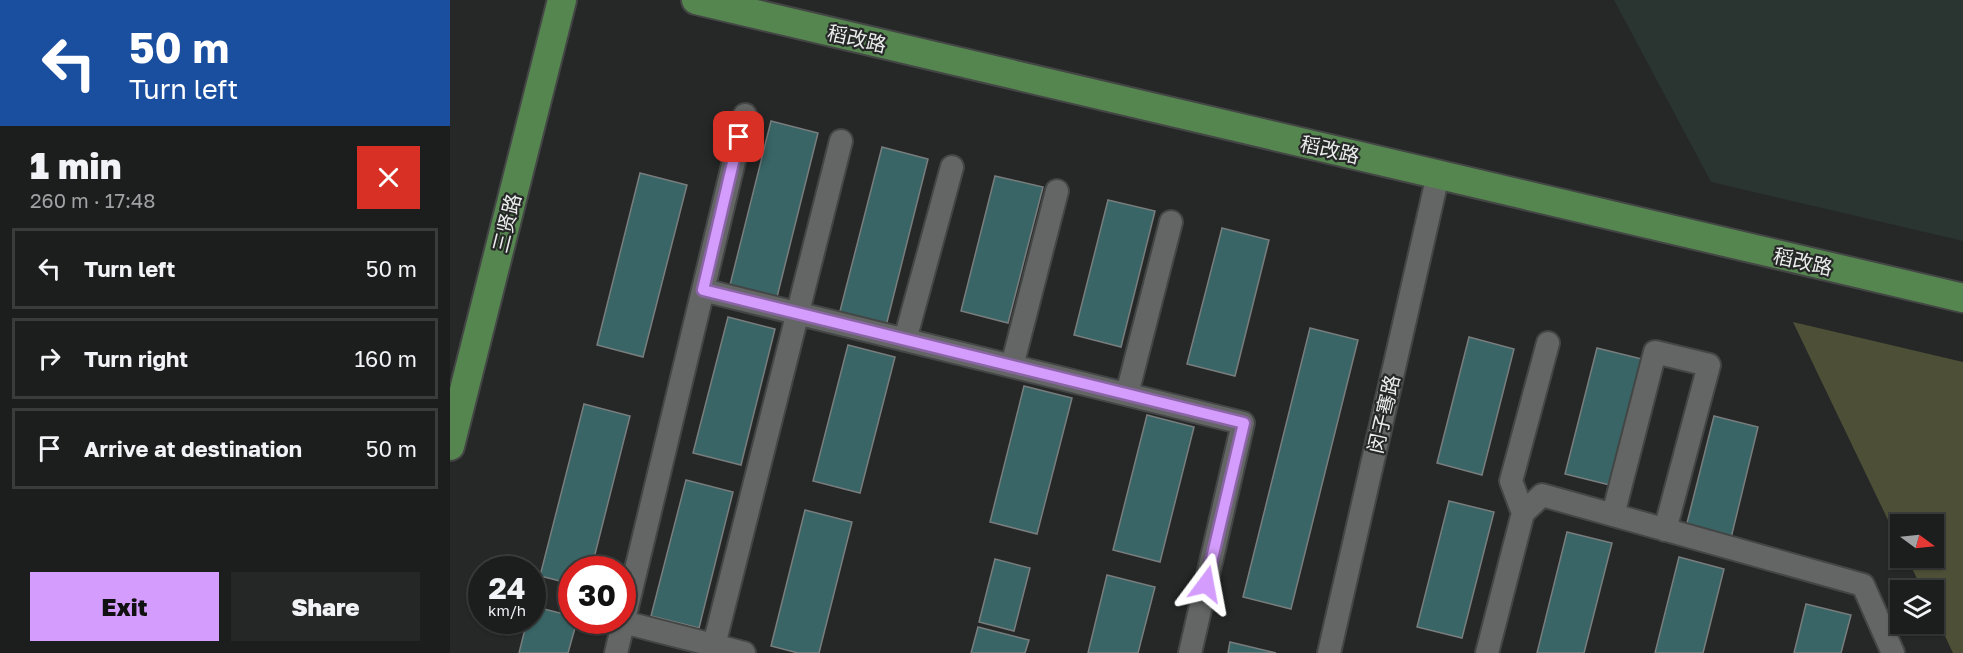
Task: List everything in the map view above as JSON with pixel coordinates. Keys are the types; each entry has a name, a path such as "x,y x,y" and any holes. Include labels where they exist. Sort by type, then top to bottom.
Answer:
{"main road":[{"name":"三贤路","path":"450,446 562,0"},
{"name":"稻改路","path":"696,0 1963,298"}],"street":[{"path":"636,568 744,115"},
{"path":"713,649 841,141"},
{"path":"905,340 952,167"},
{"name":"闵子骞路","path":"1329,653 1438,175"},
{"path":"1012,366 1057,191"},
{"path":"1127,394 1171,222"},
{"path":"703,290 1244,423 1190,653"},
{"path":"1523,513 1511,481 1548,343"},
{"path":"1613,515 1655,352 1709,365 1665,530"},
{"path":"1487,653 1523,513 1542,495 1863,585 1893,653"},
{"path":"636,626 713,649 744,653"},
{"path":"616,653 620,634"}],"shaded area":[{"path":"1614,0 1963,0 1963,241 1711,182"}],"green space":[{"path":"1793,322 1963,362 1963,653 1953,653 1944,634 1944,580 1918,580 1912,568 1944,568 1944,514 1890,514 1890,524"}],"building":[{"path":"771,121 818,133 775,305 728,293"},
{"path":"882,147 928,159 885,330 838,319"},
{"path":"640,173 687,185 643,357 597,345"},
{"path":"995,176 1043,187 1008,323 961,311"},
{"path":"1108,200 1155,211 1121,347 1074,335"},
{"path":"1222,228 1269,240 1235,376 1187,364"},
{"path":"728,317 775,329 741,465 693,453"},
{"path":"1310,328 1358,340 1291,609 1243,597"},
{"path":"1469,337 1514,349 1482,475 1437,463"},
{"path":"848,345 895,357 860,493 813,481"},
{"path":"1597,348 1642,359 1610,485 1565,474"},
{"path":"1024,386 1072,398 1037,534 990,522"},
{"path":"584,404 630,416 595,556 558,556 558,580 546,578 545,556"},
{"path":"1147,415 1194,427 1160,562 1113,550"},
{"path":"1714,416 1758,427 1731,538 1686,527"},
{"path":"686,480 733,492 699,628 651,616"},
{"path":"1449,501 1494,512 1462,638 1417,627"},
{"path":"805,510 852,522 819,653 798,653 771,646"},
{"path":"1567,532 1612,543 1584,653 1537,653"},
{"path":"1679,557 1724,569 1703,653 1655,653"},
{"path":"995,559 1030,568 1014,631 979,622"},
{"path":"1107,575 1155,587 1138,653 1088,653"},
{"path":"1806,604 1851,615 1841,653 1794,653"},
{"path":"546,610 558,612 558,634 573,634 568,653 519,653 524,634 546,634"},
{"path":"978,627 1029,640 1025,653 971,653"},
{"path":"1230,642 1276,653 1228,653"}],"route":[{"path":"739,137 703,290 1244,423 1206,584"}]}
